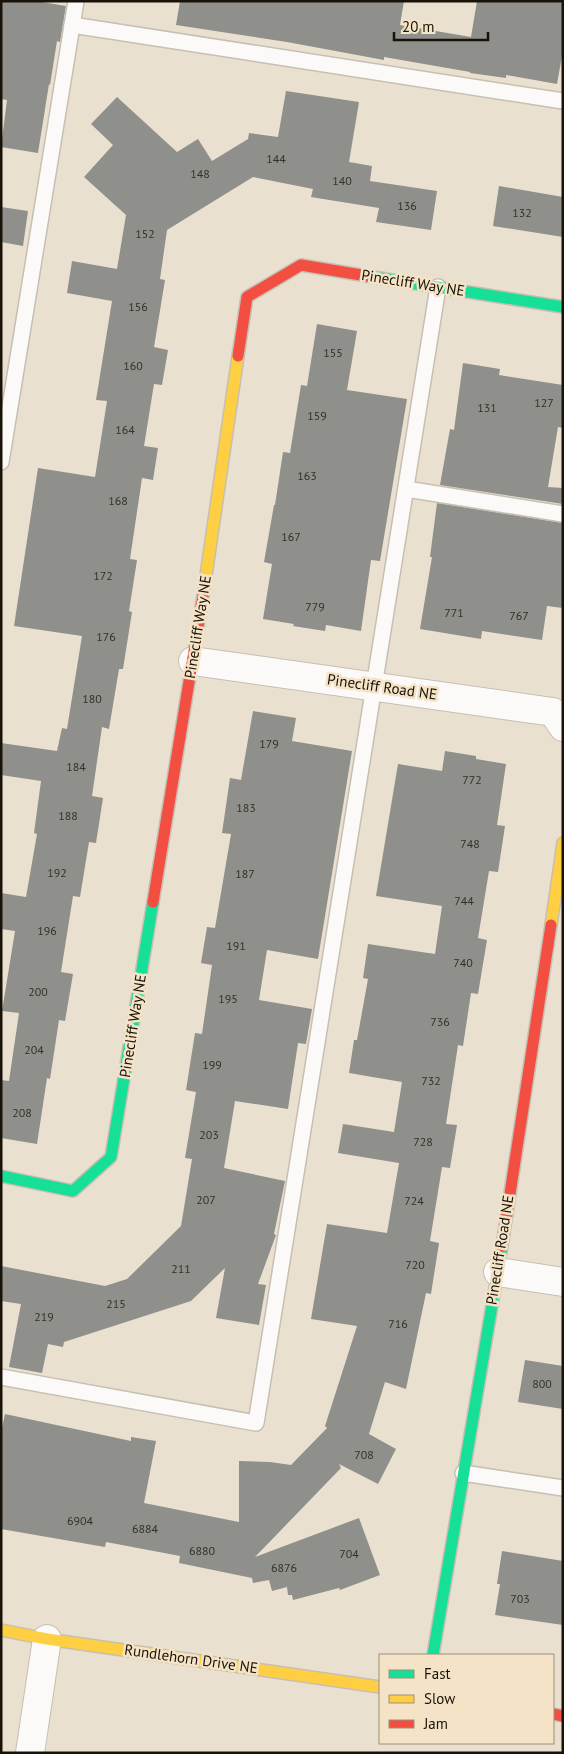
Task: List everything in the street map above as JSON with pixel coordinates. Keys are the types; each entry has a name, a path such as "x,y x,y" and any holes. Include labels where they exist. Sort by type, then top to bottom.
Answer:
{"street":[{"name":"Pinecliff Way NE","path":"1,1176 73,1191 111,1157 193,661 247,297 301,265 563,306"},
{"name":"Pinecliff Road NE","path":"193,661 553,712 563,727"},
{"name":"Pinecliff Road NE","path":"433,1654 498,1272 563,844"},
{"path":"498,1272 563,1282"},
{"name":"Rundlehorn Drive NE","path":"1,1630 47,1639 379,1687"},
{"path":"30,1753 47,1639"}],"lane":[{"path":"1,462 76,1"},
{"path":"72,26 563,102"},
{"path":"1,1377 256,1423 438,287"},
{"path":"406,489 563,514"},
{"path":"463,1473 563,1488"}],"building":[{"path":"1,1 36,1 66,6 60,42 57,41 38,153 1,147 7,100 1,99"},
{"path":"180,1 404,1 400,25 471,37 477,1 563,1 563,50 557,84 506,75 506,78 384,57 384,60 287,42 176,25"},
{"path":"286,91 359,102 349,162 372,166 370,181 437,191 431,230 376,222 379,208 311,197 313,189 253,177 167,230 160,279 165,280 154,347 168,350 162,385 154,384 144,446 158,448 153,480 142,478 130,559 137,560 129,611 132,612 123,669 119,669 109,729 102,727 92,796 103,798 96,843 89,842 80,897 73,896 61,972 73,974 65,1021 59,1020 50,1079 47,1078 37,1144 1,1138 1,1080 9,1081 19,1013 2,1011 15,931 1,929 1,893 26,897 37,834 34,833 41,781 1,775 1,743 57,751 62,728 67,729 82,636 14,626 38,468 95,477 107,401 96,400 112,301 67,293 72,261 117,269 126,215 84,177 113,145 91,124 117,97 177,152 198,139 212,161 248,139 249,133 278,137"},
{"path":"499,186 563,197 563,237 493,226"},
{"path":"1,207 28,211 23,246 1,242"},
{"path":"317,324 357,331 347,390 407,399 380,561 371,560 361,631 326,625 325,631 263,619 272,564 264,562 283,452 290,453 301,385 307,386"},
{"path":"463,363 500,369 499,375 563,385 563,428 558,427 548,487 563,488 563,504 440,485 450,429 454,430"},
{"path":"437,503 563,523 563,608 547,606 542,640 482,631 481,639 420,629 432,557 430,557"},
{"path":"253,711 296,718 292,741 352,751 318,959 267,950 259,1000 312,1009 306,1044 298,1043 288,1109 235,1101 224,1168 285,1181 274,1234 276,1235 258,1284 266,1285 259,1325 216,1318 225,1268 191,1301 64,1342 63,1347 48,1344 42,1373 9,1367 21,1304 1,1301 1,1266 105,1286 127,1279 181,1226 192,1159 185,1158 196,1092 186,1090 195,1033 202,1034 212,965 201,963 207,927 215,928 231,834 222,833 230,778 241,780"},
{"path":"445,751 476,756 476,759 506,764 497,825 505,826 498,872 489,871 478,938 487,940 478,994 471,993 463,1046 458,1045 446,1124 457,1125 450,1168 442,1167 430,1241 439,1243 431,1294 426,1293 406,1389 385,1382 369,1434 396,1449 378,1484 339,1464 341,1468 255,1557 359,1518 380,1575 340,1590 339,1588 293,1600 292,1595 288,1595 287,1587 272,1591 269,1580 253,1583 252,1578 179,1563 180,1556 106,1542 105,1547 1,1529 1,1433 5,1414 131,1441 131,1437 156,1441 144,1503 239,1522 239,1461 291,1465 327,1428 325,1426 357,1326 311,1319 327,1224 387,1233 399,1163 338,1153 343,1124 394,1132 402,1082 349,1073 354,1040 357,1040 368,979 363,978 368,944 435,954 442,906 376,896 398,764 442,771"},
{"path":"525,1360 563,1366 563,1409 518,1402"},
{"path":"502,1551 563,1561 563,1625 495,1615 500,1584 497,1584"}],"traffic: fast":[{"path":"367,276 563,307"},
{"path":"1,1176 73,1191 111,1157 153,902"},
{"path":"433,1654 502,1246"}],"traffic: slow":[{"path":"203,596 238,356"},
{"path":"551,925 563,843"},
{"path":"1,1630 47,1639 379,1687"}],"traffic: jam":[{"path":"238,356 247,297 301,265 367,276"},
{"path":"153,902 203,596"},
{"path":"502,1246 551,925"},
{"path":"554,1714 563,1716"}]}
